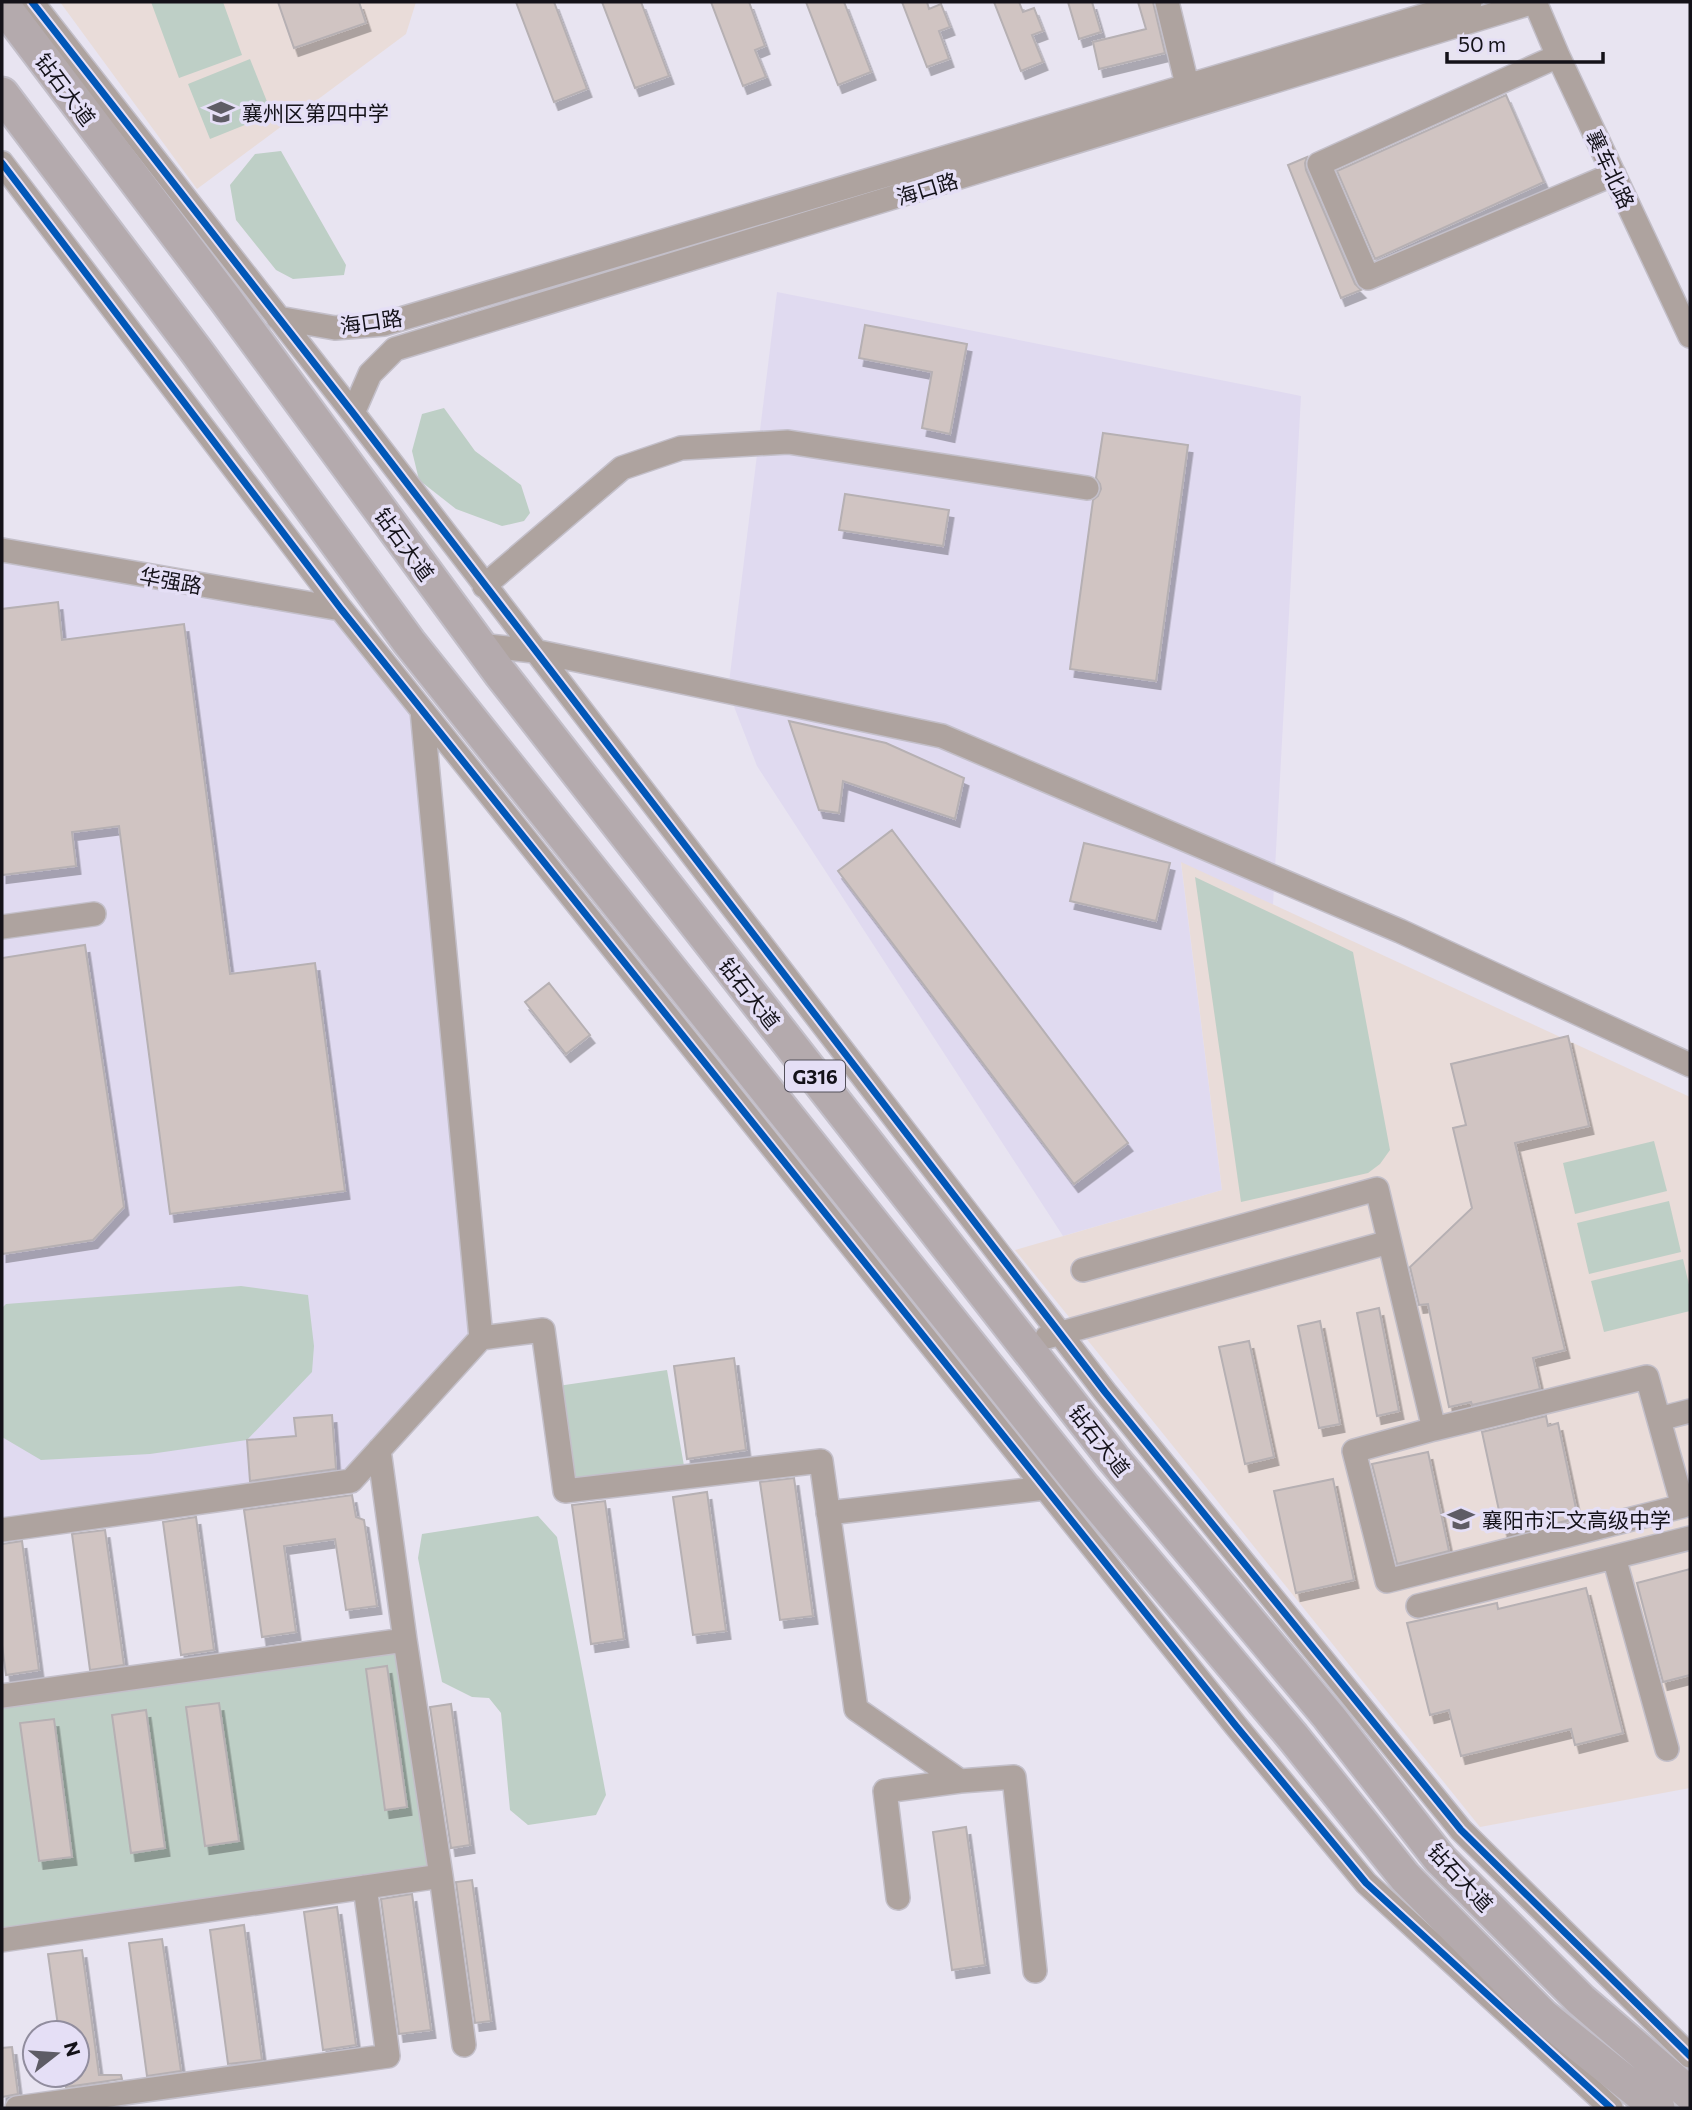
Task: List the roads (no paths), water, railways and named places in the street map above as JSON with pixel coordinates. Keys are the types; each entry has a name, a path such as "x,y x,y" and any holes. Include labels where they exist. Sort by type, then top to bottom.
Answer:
{"highway":[{"name":"钻石大道","path":"2,4 226,300 479,645 1114,1458 1329,1717 1440,1859 1581,2000 1685,2079"},
{"name":"钻石大道","path":"2,94 189,341 418,653 1084,1488 1293,1737 1405,1877 1544,2016 1658,2108"}],"street":[{"path":"32,2 353,413 1121,1412 1461,1830 1685,2079"},
{"path":"1167,2 1190,96"},
{"name":"海口路","path":"353,413 370,374 395,349 1190,96 1470,2"},
{"name":"海口路","path":"278,318 335,328 384,324 1190,96 1535,2"},
{"name":"襄车北路","path":"1535,2 1690,336"},
{"path":"1558,56 1319,164 1368,278 1614,174"},
{"path":"2,163 341,609 1236,1726 1366,1883 1611,2108"},
{"path":"484,586 622,468 681,447 788,442 1087,488"},
{"name":"华强路","path":"2,550 341,609"},
{"path":"341,609 369,588"},
{"path":"479,645 534,651 942,736 1400,931 1690,1065"},
{"path":"422,710 481,1338"},
{"path":"2,927 94,914"},
{"path":"1083,1270 1377,1188 1434,1429"},
{"path":"1023,1342 1389,1242"},
{"path":"2,1530 351,1481 481,1338 543,1330 565,1491 821,1461 856,1709 960,1781"},
{"path":"1687,1508 1387,1581 1354,1451 1647,1377 1687,1508 1690,1531"},
{"path":"1659,1419 1690,1411"},
{"path":"379,1450 464,2045"},
{"path":"828,1513 1045,1488"},
{"path":"1418,1606 1690,1538"},
{"path":"1614,1557 1667,1749"},
{"path":"2,1696 405,1640"},
{"path":"898,1898 885,1791 1014,1777 1035,1971"},
{"path":"2,1940 441,1876"},
{"path":"17,2108 388,2056 365,1887"}],"place":[{"name":"襄州区第四中学","path":"221,112"},
{"name":"襄阳市汇文高级中学","path":"1461,1519"}]}
